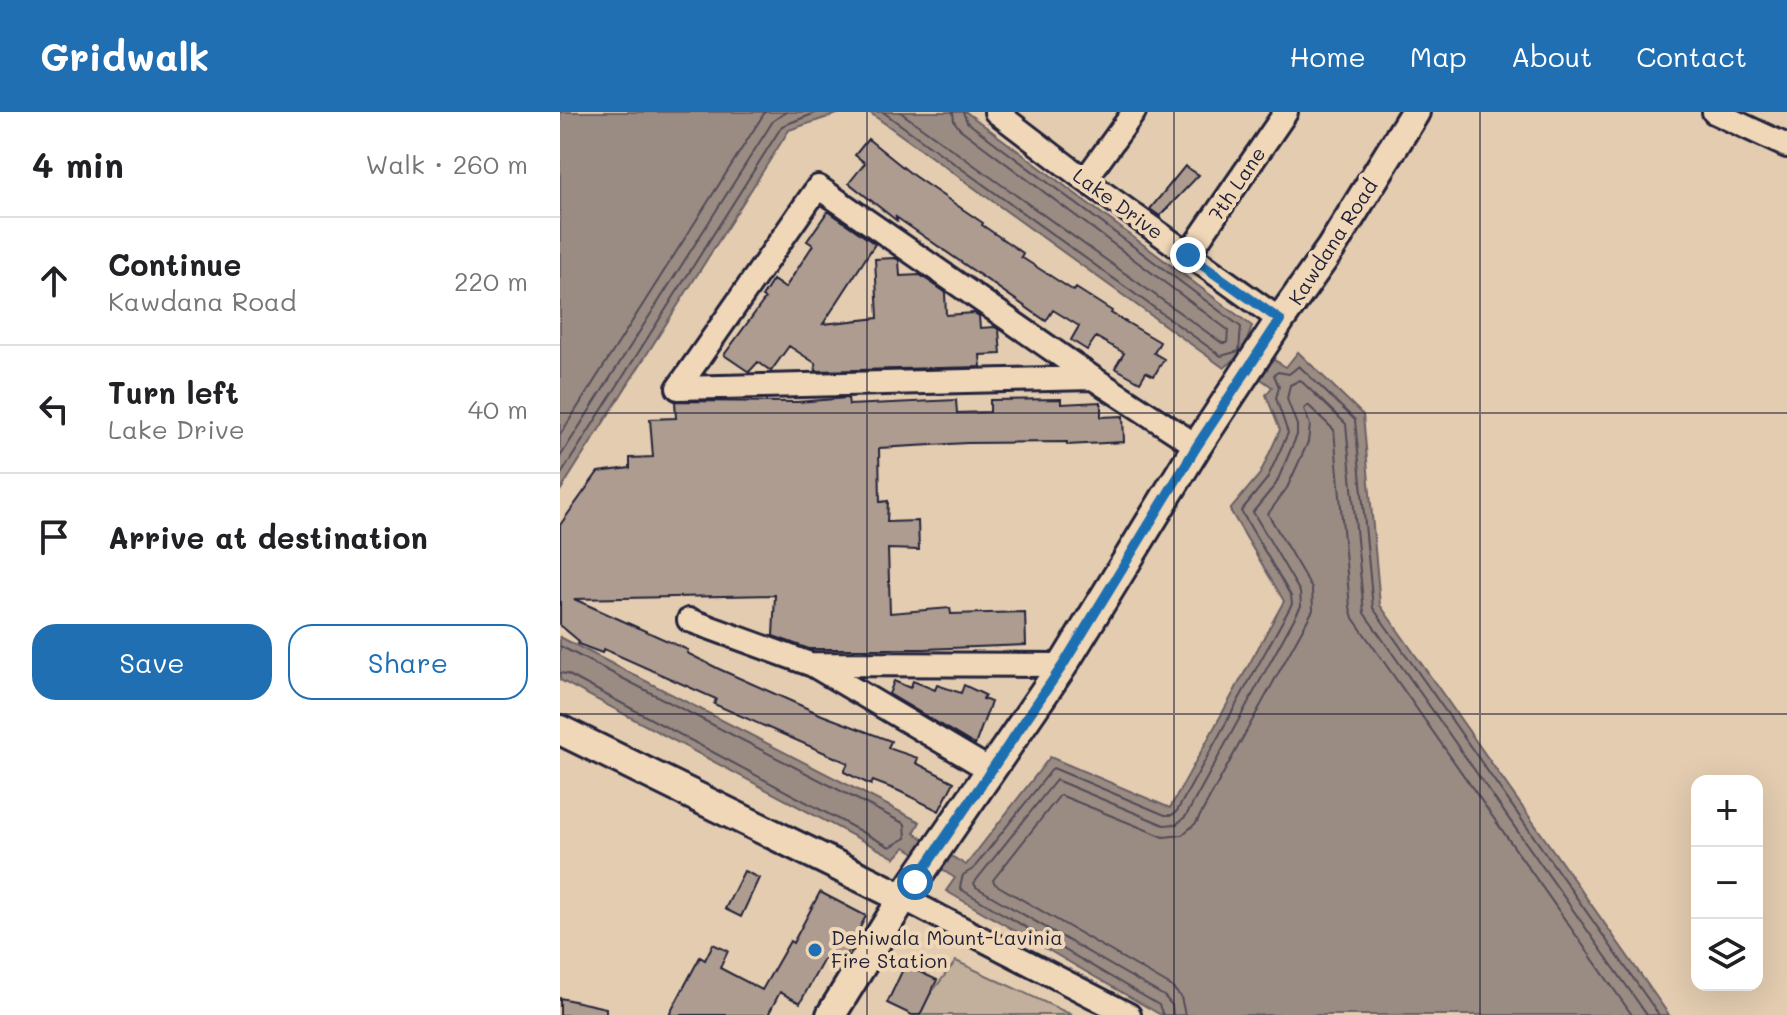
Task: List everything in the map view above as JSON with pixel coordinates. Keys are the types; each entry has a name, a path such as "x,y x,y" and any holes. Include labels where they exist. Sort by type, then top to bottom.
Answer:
{"main road":[{"name":"Kawdana Road","path":"831,1015 909,890 1063,665 1197,446 1331,248 1415,112"},
{"path":"560,730 909,890"}],"street":[{"name":"Lake Drive","path":"996,112 1188,255 1273,331"},
{"path":"1085,180 1134,112"},
{"name":"7th Lane","path":"1188,255 1286,112"},
{"path":"1714,112 1787,146"},
{"path":"1093,378 678,388 818,187 1093,378 1197,446"},
{"path":"689,620 810,664 990,770"},
{"path":"810,664 1063,665"},
{"path":"909,890 1129,1015"}],"shaded area":[{"path":"956,961 1072,1015 914,1015"}],"water":[{"path":"560,112 843,112 789,130 560,491"},
{"path":"869,112 966,112 1252,326 1246,343 1286,367 1298,352 1363,415 1380,605 1669,1015 1161,1015 946,891 955,878 905,847 895,858 560,680 560,637 920,822 914,833 966,865 1050,757 1170,808 1284,601 1230,510 1260,474 1280,430 1266,395 1272,387 1234,360 1224,368"}],"building":[{"path":"868,139 914,176 1023,253 1021,257 1160,342 1154,353 1164,359 1154,376 1146,372 1140,382 1115,368 1124,353 1096,337 1087,350 1071,340 1079,326 1053,310 1046,321 896,217 897,221 849,183 865,163 855,155"},
{"path":"1185,166 1199,175 1160,216 1150,209"},
{"path":"828,211 875,244 823,324 878,318 875,259 895,258 899,260 900,276 920,275 945,292 946,315 974,313 979,316 980,328 995,327 999,330 1001,354 980,355 981,367 816,371 815,363 789,346 771,371 758,362 749,372 724,355 765,299 762,297 773,280 785,288 813,245 807,241"},
{"path":"848,398 849,405 956,400 957,413 990,412 990,400 1061,399 1061,404 1101,402 1101,417 1123,416 1124,442 1067,445 1067,442 967,443 879,448 880,502 888,501 887,522 918,521 919,550 888,549 890,613 950,608 951,614 1025,612 1026,645 809,649 773,636 775,595 574,599 688,650 687,653 719,669 822,715 891,741 888,748 918,758 916,763 954,782 939,811 899,791 873,781 871,785 844,772 848,763 714,704 716,699 604,649 602,653 578,644 579,641 560,625 560,525 598,472 630,468 630,458 653,457 650,419 676,418 675,401 797,402"},
{"path":"894,681 910,688 913,681 935,690 937,685 961,693 964,685 985,695 983,699 991,702 975,745 889,694"},
{"path":"744,871 759,878 741,917 725,909"},
{"path":"820,892 866,916 841,965 825,957 800,1003 780,992 768,1015 669,1015 700,957 705,960 713,944 728,951 720,968 762,990 790,941 793,943"},
{"path":"905,965 937,980 920,1015 912,1015 887,1003"},
{"path":"560,998 606,1008 606,1015 560,1015"}],"place":[{"name":"Dehiwala Mount-Lavinia Fire Station","path":"815,950"}],"route":[{"path":"915,882 1063,665 1197,446 1280,320 1188,255"}]}
